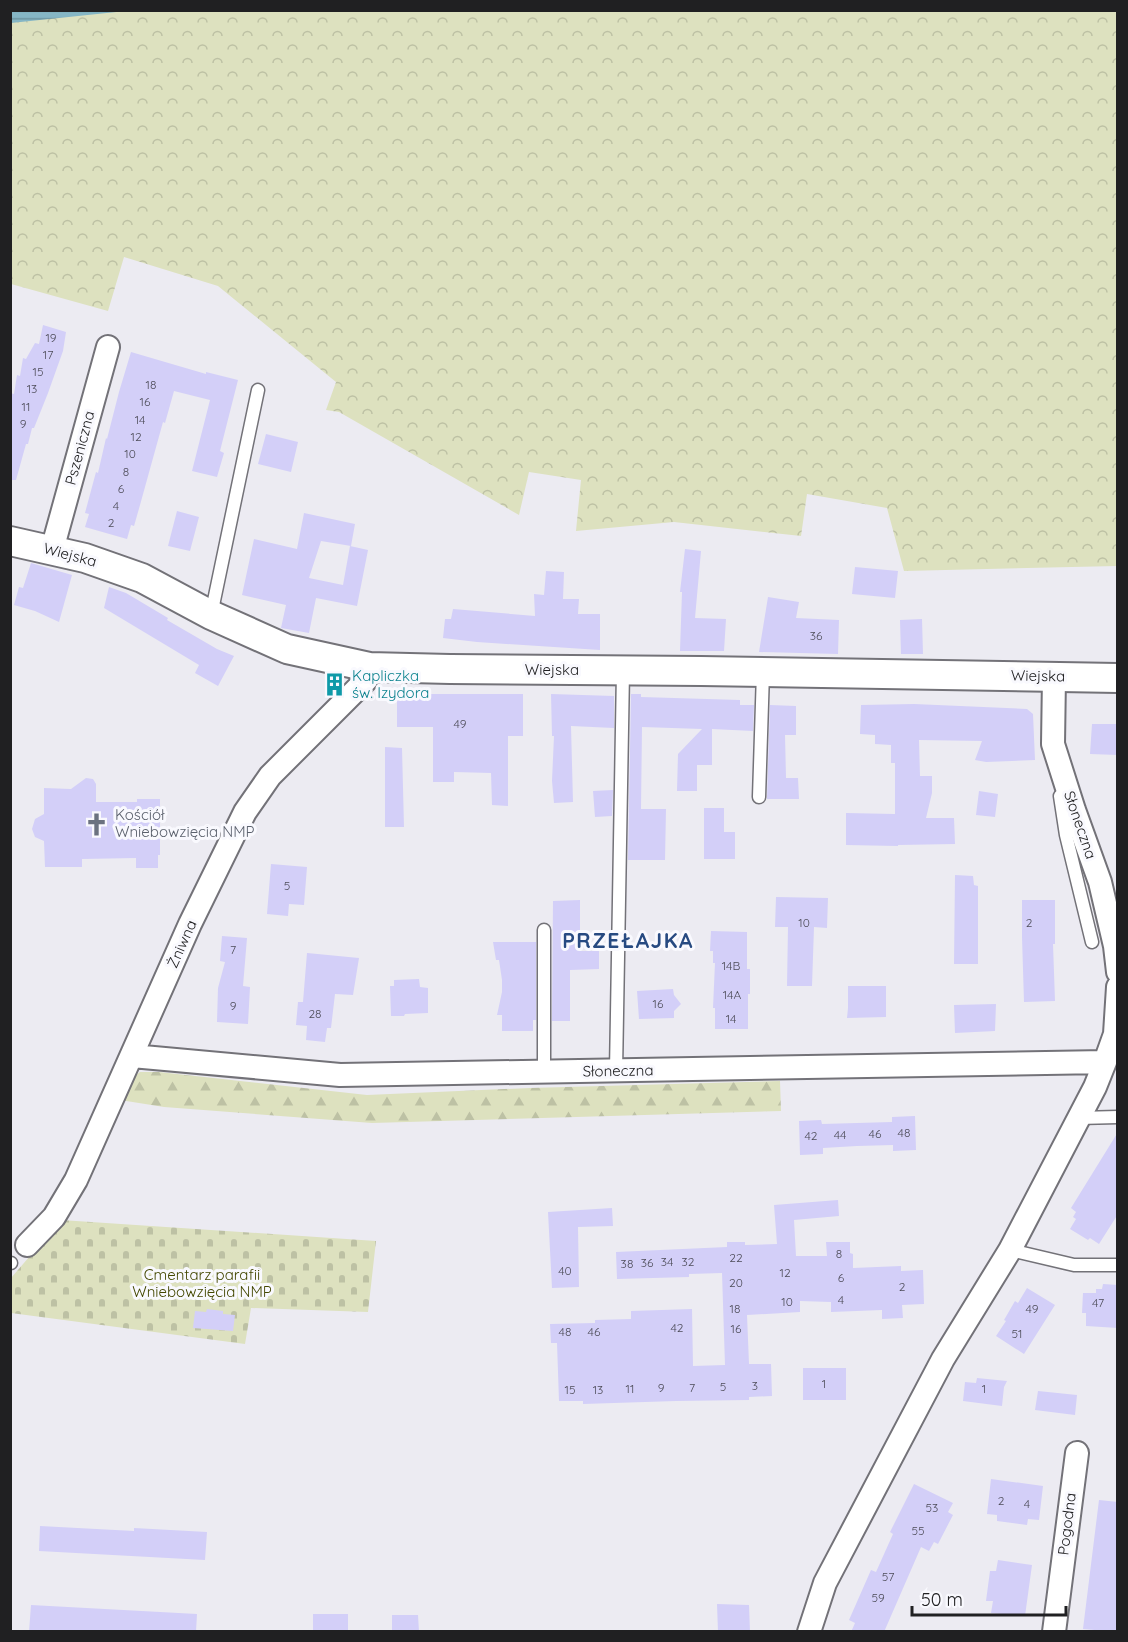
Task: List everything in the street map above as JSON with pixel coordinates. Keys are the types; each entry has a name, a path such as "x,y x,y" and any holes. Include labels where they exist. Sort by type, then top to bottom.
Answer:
{"street":[{"name":"Pszeniczna","path":"52,549 108,347"},
{"name":"Wiejska","path":"10,541 52,549 142,578 211,615 287,650 369,667 1118,678"},
{"name":"Żniwna","path":"27,1245 54,1217 76,1180 190,924 245,812 270,776 366,680 369,667"},
{"name":"Słoneczna","path":"1054,677 1053,744 1100,882 1111,898 1118,972"},
{"path":"809,1632 825,1583 944,1359 1010,1251 1095,1087 1115,1034 1118,987"},
{"name":"Słoneczna","path":"132,1056 340,1076 1105,1062"},
{"name":"Pogodna","path":"1053,1632 1077,1453"}],"lane":[{"path":"211,615 258,390"},
{"path":"616,1071 623,670"},
{"path":"759,797 763,672"},
{"path":"1053,744 1066,835 1092,942"},
{"path":"544,930 544,1072"},
{"path":"1078,1118 1118,1117"},
{"path":"1010,1251 1074,1265 1118,1265"}],"green space":[{"path":"10,11 1117,11 1117,566 904,571 887,508 807,494 801,536 674,522 576,531 581,480 529,472 519,515 339,412 326,410 336,382 218,286 124,257 108,311 11,284"},
{"path":"140,1072 159,1072 367,1095 780,1081 781,1111 372,1123 164,1107 120,1100 132,1078"},
{"name":"Cmentarz parafii Wniebowzięcia NMP","path":"61,1220 376,1241 368,1312 251,1308 245,1344 11,1313 11,1278"}],"water":[{"path":"11,10 126,10 126,11 11,23"}],"building":[{"path":"43,325 66,332 63,351 34,428 32,428 28,444 26,444 16,480 10,480 10,393 14,394 23,358 26,359 35,343 39,344"},
{"path":"131,352 206,374 206,372 238,380 220,451 224,453 217,477 192,471 210,400 174,391 134,526 131,525 127,539 85,527 89,514 85,513"},
{"path":"266,434 298,442 291,472 258,464"},
{"path":"177,511 199,517 190,551 168,546"},
{"path":"304,513 355,524 351,546 321,541 309,578 343,585 350,546 368,550 357,606 316,598 309,633 281,628 286,605 242,595 254,539 297,549"},
{"path":"685,549 701,551 695,618 726,619 724,651 680,651 682,592 680,592"},
{"path":"31,563 72,575 59,622 35,611 14,605 19,587 23,588"},
{"path":"855,567 898,571 895,598 852,594"},
{"path":"546,571 564,572 563,599 579,599 578,614 600,614 600,650 443,638 445,619 451,619 453,609 535,616 534,594 544,595"},
{"path":"109,587 126,593 168,618 167,620 217,649 234,656 218,686 195,673 199,665 104,608"},
{"path":"768,597 799,602 796,618 839,620 838,654 759,652"},
{"path":"922,619 923,654 901,654 900,620"},
{"path":"397,694 523,694 523,736 508,736 508,806 492,805 491,773 454,772 454,782 433,782 433,727 397,727"},
{"path":"551,694 614,696 614,728 571,726 573,802 554,803 552,781 554,736 552,736"},
{"path":"631,694 641,694 641,697 740,700 740,705 754,705 753,731 712,729 712,765 697,765 697,791 677,791 678,754 702,729 642,727 641,809 666,809 665,860 628,860"},
{"path":"914,704 1027,709 1033,714 1035,760 986,762 975,760 982,741 919,740 920,776 932,776 932,793 926,818 954,818 955,844 846,845 846,813 895,814 895,763 891,763 891,745 875,744 875,735 860,734 861,705"},
{"path":"770,705 796,706 796,735 785,735 786,778 798,778 799,799 767,799"},
{"path":"1092,724 1118,724 1118,755 1090,754"},
{"path":"385,747 402,748 404,827 385,827"},
{"name":"Kościół Wniebowzięcia NMP","path":"86,778 93,779 96,784 96,802 137,802 137,799 160,799 158,868 136,868 136,858 82,859 82,867 45,867 44,841 35,837 32,829 35,819 44,814 44,788 71,789"},
{"path":"613,790 612,816 595,817 593,791"},
{"path":"979,791 998,794 995,817 976,815"},
{"path":"704,808 724,808 724,832 735,832 735,859 704,859"},
{"path":"271,864 307,867 304,905 289,904 288,916 267,914"},
{"path":"955,875 973,876 974,885 978,886 978,964 954,964"},
{"path":"776,897 828,898 827,928 814,927 812,986 787,986 788,927 775,927"},
{"path":"580,900 580,951 599,951 599,969 570,970 570,1021 552,1021 553,901"},
{"path":"1022,900 1055,900 1055,944 1053,944 1055,1001 1024,1002"},
{"path":"711,931 747,932 747,969 750,969 748,1029 715,1029 715,1008 713,1008 715,963 713,963 713,951 710,951"},
{"path":"222,936 247,938 243,986 250,987 248,1024 217,1022 218,988 225,962 220,961"},
{"path":"493,942 536,942 536,1020 533,1020 533,1031 502,1031 502,1015 497,1015 502,980"},
{"path":"307,953 359,958 353,995 335,994 331,1028 327,1028 325,1042 306,1040 307,1026 296,1025 298,1002 303,1002"},
{"path":"419,979 420,987 428,988 428,1013 391,1016 390,986 394,986 394,980"},
{"path":"848,986 886,986 886,1017 847,1018"},
{"path":"673,989 674,995 681,1004 674,1011 674,1018 639,1019 637,991"},
{"path":"996,1004 995,1031 955,1033 954,1005"},
{"path":"915,1116 916,1150 893,1151 893,1145 857,1146 823,1148 823,1154 800,1155 799,1121 821,1120 822,1124 892,1122 892,1117"},
{"path":"1118,1132 1118,1214 1099,1244 1070,1229 1076,1219 1073,1217 1076,1212 1071,1208"},
{"path":"838,1200 839,1216 794,1220 796,1256 827,1256 826,1242 850,1242 853,1268 901,1266 901,1271 923,1270 924,1304 902,1305 903,1318 882,1319 882,1310 831,1312 831,1302 800,1301 800,1312 747,1315 749,1364 771,1364 772,1396 749,1397 749,1400 583,1404 583,1401 559,1401 557,1343 551,1343 550,1324 631,1319 631,1311 692,1309 693,1366 725,1365 722,1273 689,1274 689,1277 617,1279 616,1252 727,1247 727,1242 745,1242 745,1245 777,1244 774,1205"},
{"path":"612,1208 613,1226 578,1227 579,1287 552,1288 548,1212"},
{"path":"1103,1284 1118,1285 1118,1328 1086,1326 1086,1313 1082,1313 1083,1293 1096,1293 1096,1289 1102,1289"},
{"path":"1027,1288 1055,1305 1024,1354 996,1336 1015,1301 1018,1303"},
{"path":"207,1309 235,1315 233,1331 193,1328 195,1311 206,1312"},
{"path":"803,1368 846,1368 846,1400 803,1400"},
{"path":"977,1378 1007,1381 1002,1406 963,1401 965,1382 976,1383"},
{"path":"1038,1391 1077,1395 1075,1415 1035,1410"},
{"path":"991,1479 1043,1486 1039,1520 1028,1519 1027,1525 997,1521 997,1515 987,1514"},
{"path":"914,1484 953,1503 948,1512 953,1515 938,1544 934,1542 929,1551 921,1547 884,1632 851,1632 855,1623 849,1620 871,1570 876,1572 893,1534 890,1532"},
{"path":"1099,1500 1118,1502 1118,1632 1083,1629"},
{"path":"40,1526 207,1532 205,1560 39,1551"},
{"path":"998,1560 1032,1565 1025,1616 991,1613 993,1601 986,1601 990,1571 996,1571"},
{"path":"717,1604 749,1605 750,1632 718,1632"},
{"path":"31,1605 197,1614 196,1632 29,1632"},
{"path":"313,1614 348,1614 348,1632 313,1632"},
{"path":"392,1615 418,1615 419,1632 392,1632"}],"place":[{"name":"Kapliczka św. Izydora","path":"334,685"},
{"name":"Kościół Wniebowzięcia NMP","path":"97,824"}],"district":[{"name":"PRZEŁAJKA","path":"628,941"}]}
